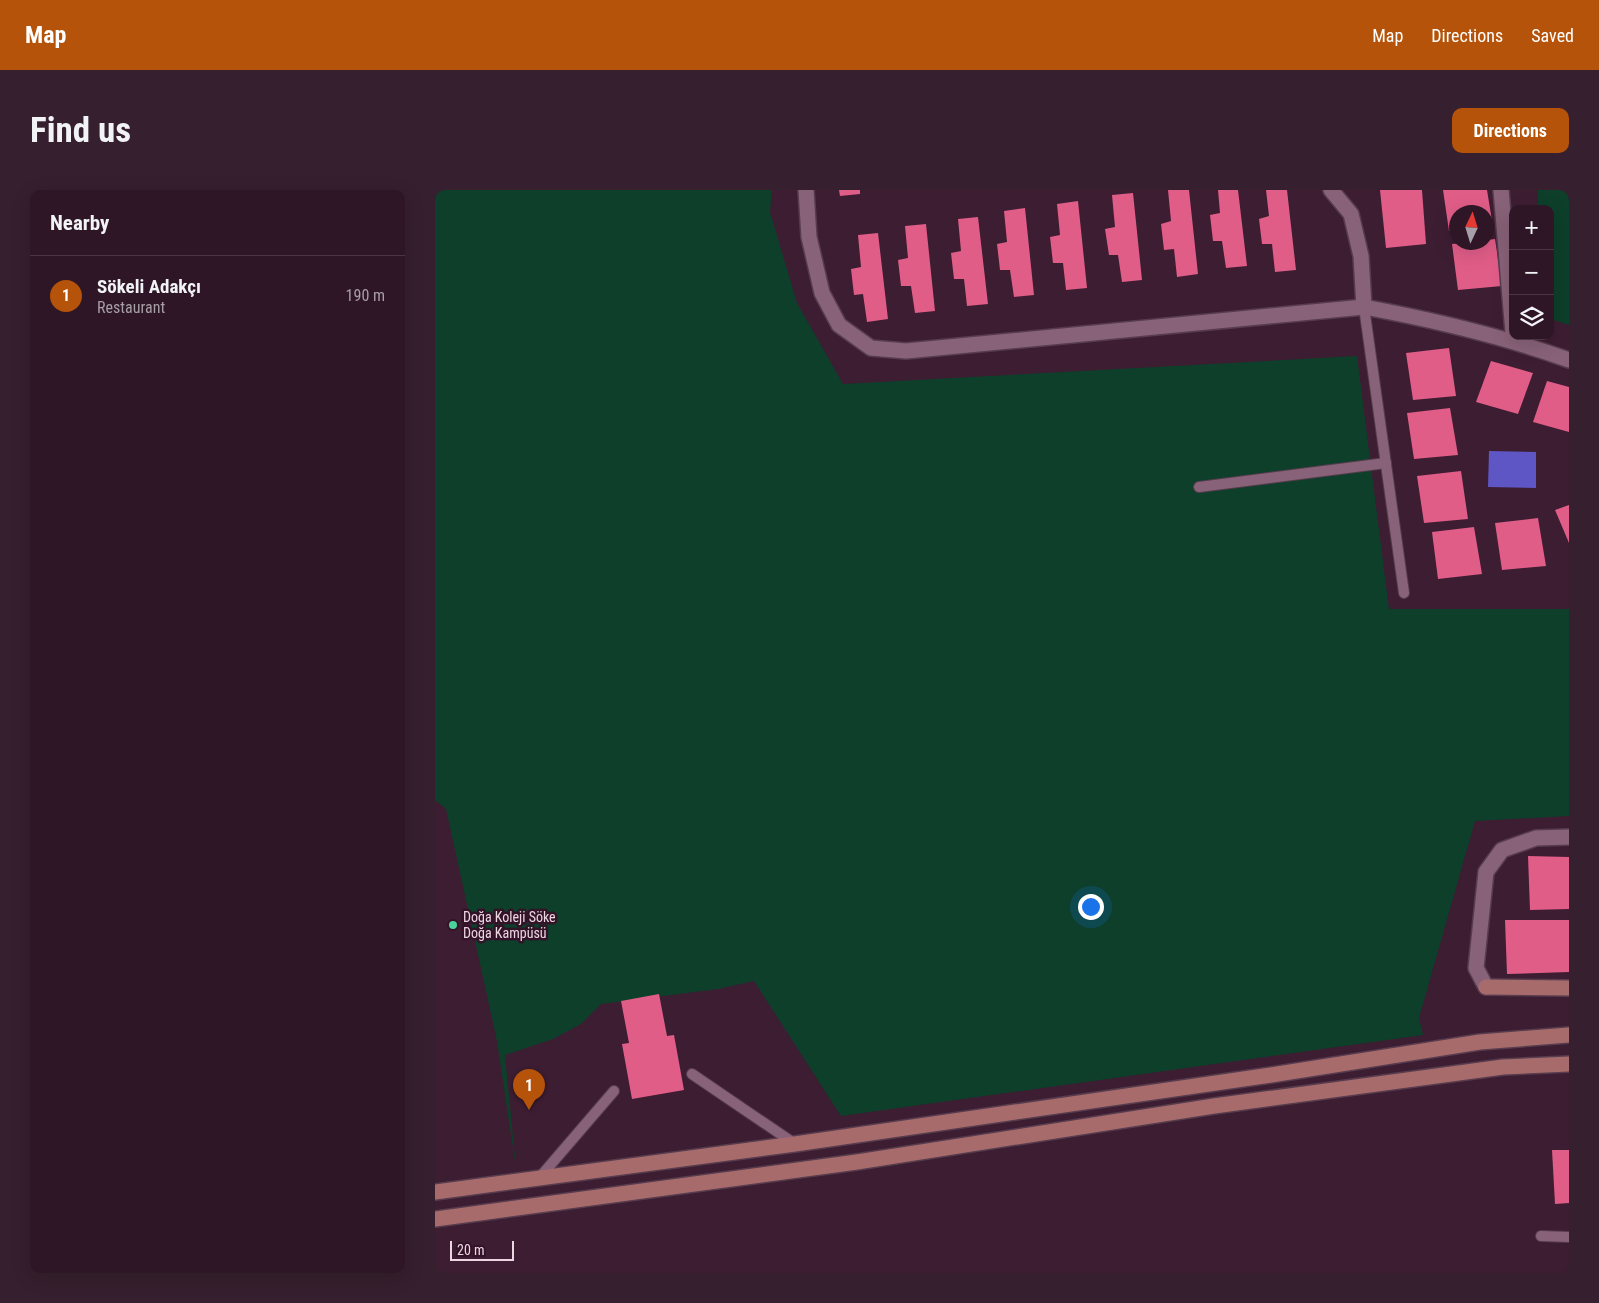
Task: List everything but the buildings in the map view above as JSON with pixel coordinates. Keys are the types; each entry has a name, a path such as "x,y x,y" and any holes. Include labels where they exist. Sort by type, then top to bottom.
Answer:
{"main road":[{"path":"1486,987 1569,988"},
{"path":"435,1192 795,1144 1271,1075 1479,1042 1569,1035"},
{"path":"435,1219 857,1162 1224,1105 1503,1067 1569,1064"}],"street":[{"path":"806,190 809,236 822,293 839,325 871,348 906,351 1364,308 1509,336"},
{"path":"1501,190 1510,295"},
{"path":"1334,191 1351,214 1361,256 1364,308"},
{"path":"1520,340 1569,360"},
{"path":"1486,987 1476,968 1486,872 1502,850 1536,838 1569,837"}],"lane":[{"path":"1364,308 1404,593"},
{"path":"1199,487 1386,463"},
{"path":"692,1074 795,1144"},
{"path":"540,1178 614,1090"},
{"path":"1541,1236 1569,1237"}],"green space":[{"path":"435,190 772,190 770,212 797,303 843,384 1357,356 1389,609 1569,609 1569,816 1475,821 1419,1018 1423,1035 841,1116 754,981 718,989 601,1004 581,1024 553,1039 505,1055 516,1168 497,1041 446,809 435,800"},
{"path":"1538,190 1569,190 1569,325 1554,320 1554,205 1538,205"}],"shaded area":[{"path":"1489,451 1536,452 1536,488 1488,487"}],"place":[{"name":"Doğa Koleji Söke Doğa Kampüsü","path":"453,925"},
{"name":"Sökeli Adakçı","path":"529,1110"}]}
